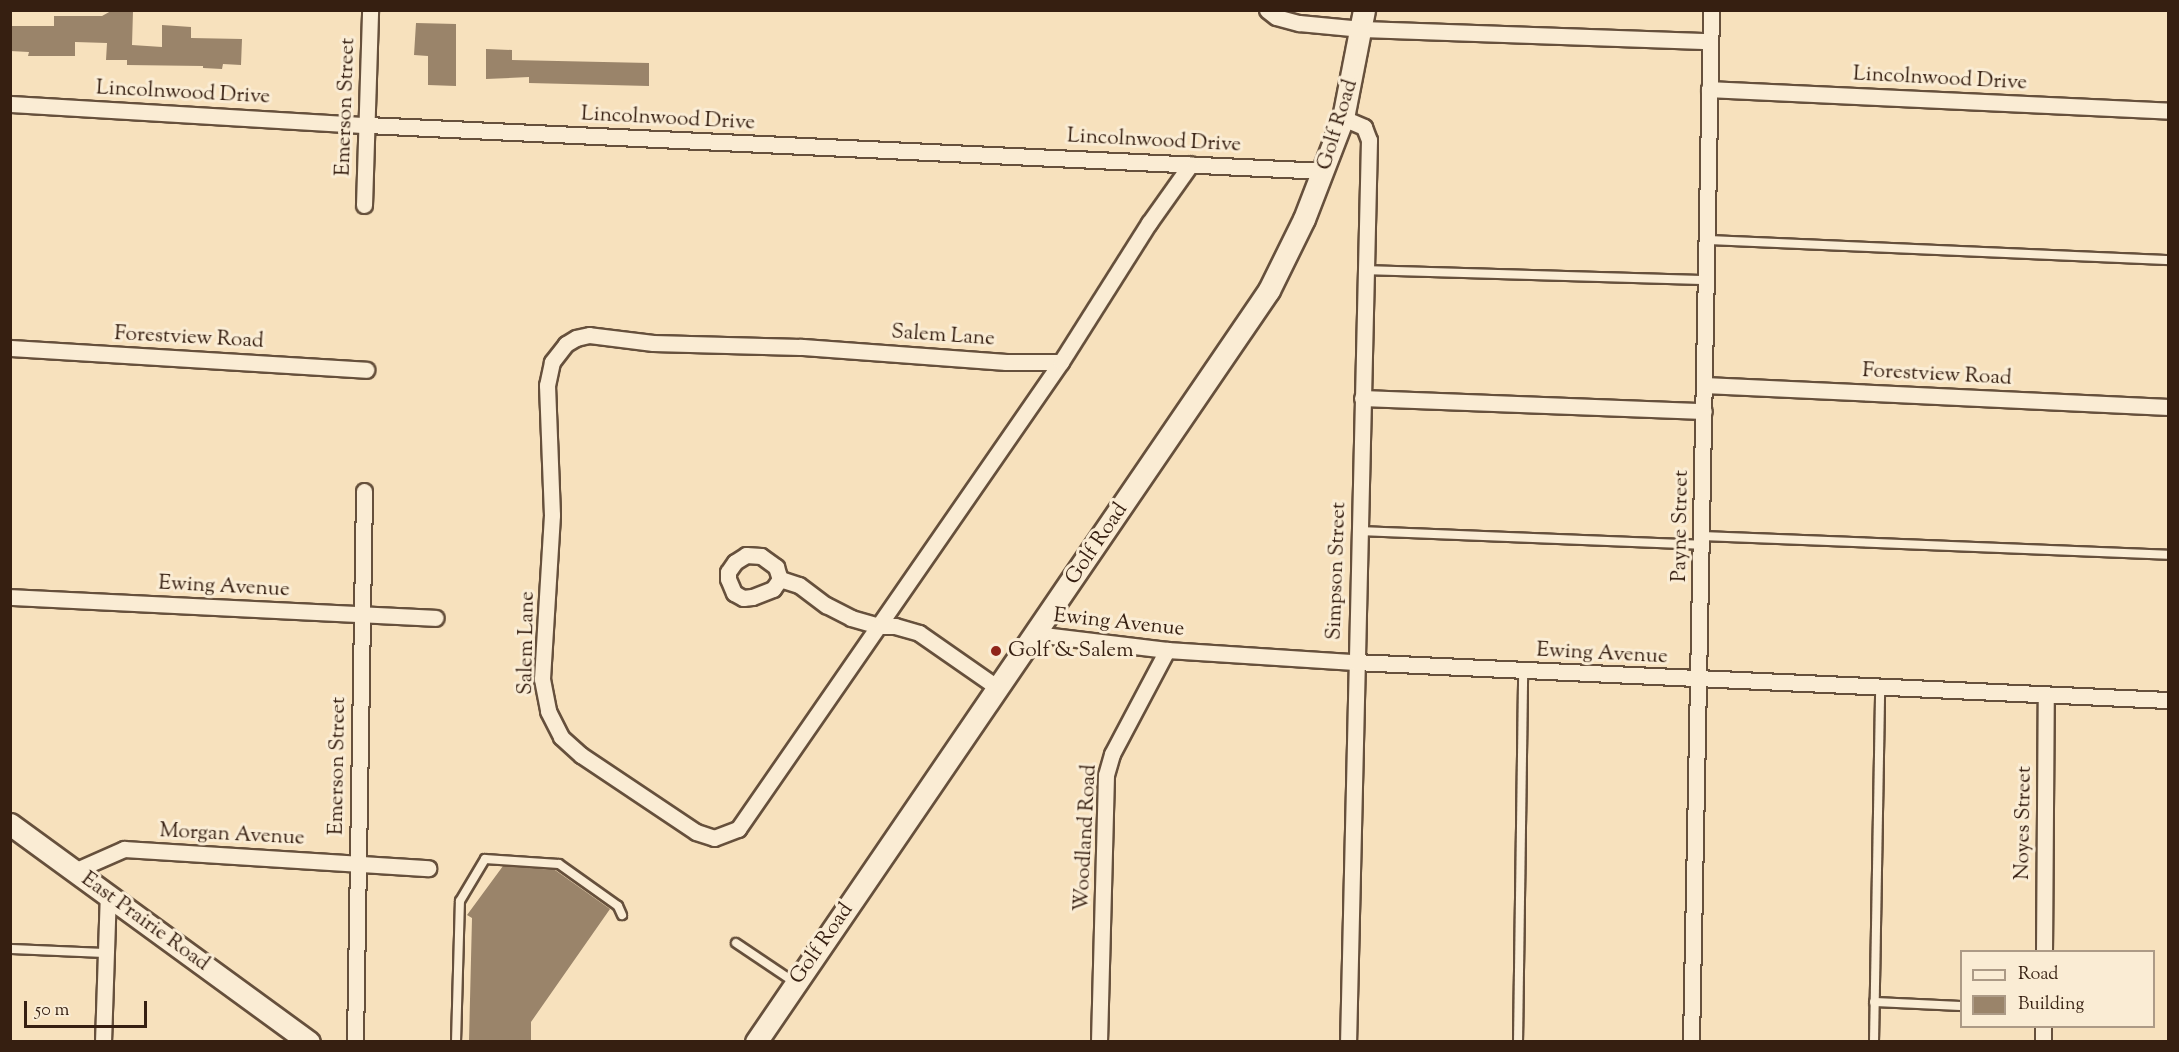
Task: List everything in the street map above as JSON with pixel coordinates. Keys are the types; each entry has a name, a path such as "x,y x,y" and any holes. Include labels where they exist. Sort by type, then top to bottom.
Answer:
{"main road":[{"name":"Golf Road","path":"756,1041 1269,291 1288,256 1324,171 1342,118 1363,20"},
{"name":"East Prairie Road","path":"10,824 309,1041"}],"street":[{"name":"Emerson Street","path":"364,204 370,10"},
{"path":"1267,10 1276,16 1299,23 1363,20 1710,41"},
{"name":"Payne Street","path":"1691,1041 1711,10"},
{"name":"Lincolnwood Drive","path":"1709,89 2169,111"},
{"name":"Lincolnwood Drive","path":"10,104 366,125 1324,171"},
{"name":"Simpson Street","path":"1342,118 1364,127 1369,140 1355,662 1348,1041"},
{"name":"Salem Lane","path":"1061,362 1006,362 800,347 653,343 589,335 576,338 558,352 548,374 546,385 552,515 542,680 543,696 554,725 570,746 696,832 714,838 729,835 745,820 1061,362 1149,223 1191,164"},
{"name":"Forestview Road","path":"10,348 366,370"},
{"name":"Forestview Road","path":"1704,386 2169,407"},
{"path":"1362,398 1704,411"},
{"name":"Emerson Street","path":"355,1041 364,491"},
{"path":"780,579 799,585 839,612 863,623 895,626 919,633 998,688"},
{"name":"Ewing Avenue","path":"10,597 435,618"},
{"name":"Ewing Avenue","path":"1035,634 1167,650 1355,662 1699,680 2169,700"},
{"name":"Woodland Road","path":"1100,1041 1106,776 1112,754 1167,650"},
{"name":"Noyes Street","path":"2044,950 2046,695"},
{"name":"Morgan Avenue","path":"74,870 124,849 428,868"},
{"path":"103,1041 108,895"}],"lane":[{"path":"1707,240 2169,260"},
{"path":"1366,270 1706,280"},
{"path":"1359,531 2169,555"},
{"path":"1518,1041 1523,671"},
{"path":"1874,1041 1880,687"},
{"path":"456,1041 460,901 485,860 559,864 618,906 622,915"},
{"path":"736,943 795,983"},
{"path":"10,949 106,953"},
{"path":"1874,1002 1960,1006"}],"building":[{"path":"111,11 133,11 132,45 162,47 162,25 191,27 191,38 242,39 241,65 223,64 222,69 203,68 203,66 127,65 127,60 106,60 107,43 75,42 75,56 28,56 29,52 10,51 10,26 54,26 54,16 102,16"},
{"path":"416,23 456,24 456,86 428,85 428,56 414,55"},
{"path":"486,49 512,50 512,60 649,63 649,86 529,83 529,77 486,79"},
{"path":"503,866 555,870 610,909 531,1022 531,1041 469,1041 472,918 467,915"}],"place":[{"name":"Golf & Salem","path":"996,651"}]}
